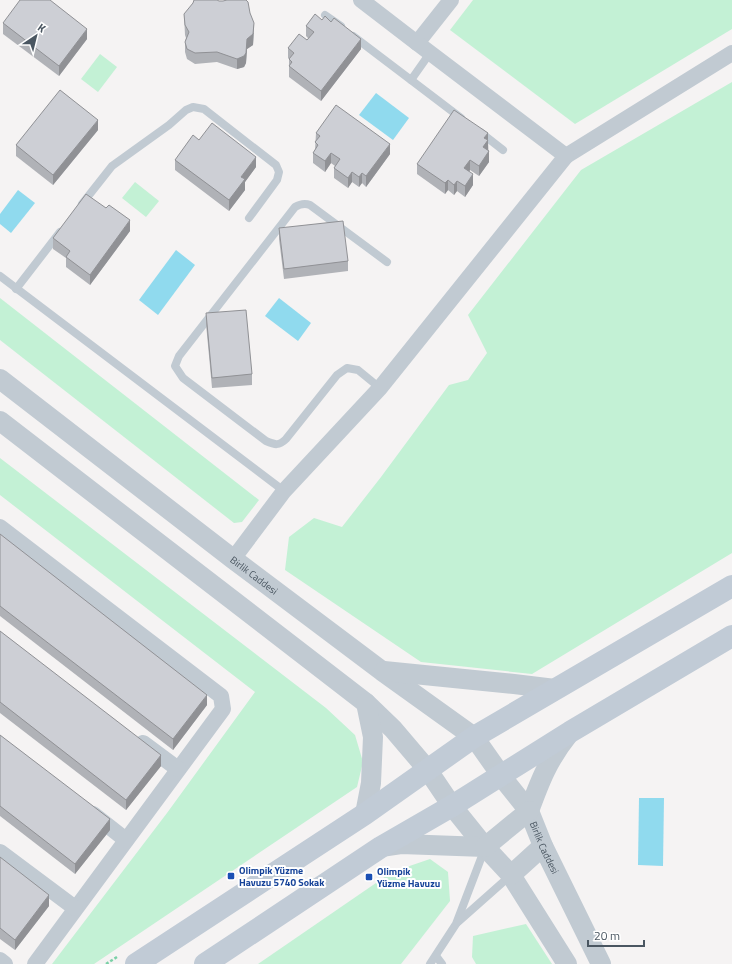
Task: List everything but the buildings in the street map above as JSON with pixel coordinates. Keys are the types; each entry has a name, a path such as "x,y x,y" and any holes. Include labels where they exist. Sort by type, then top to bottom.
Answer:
{"main road":[{"path":"136,964 365,814 474,737 732,586"},
{"path":"205,964 380,847 452,806 570,732 732,636"}],"street":[{"path":"360,0 566,156"},
{"path":"417,43 451,0"},
{"path":"233,559 284,491 380,388 566,156 732,53"},
{"name":"Birlik Caddesi","path":"0,380 233,559 382,671 474,737 505,781 529,811 543,846 601,964"},
{"path":"0,421 366,703 393,730 427,770 452,806 510,875 567,964"},
{"path":"0,527 221,696 224,709 35,964"},
{"path":"382,671 556,689"},
{"path":"365,814 371,783 373,737 366,703"},
{"name":"Birlik Caddesi","path":"529,811 541,778 550,759 570,732"},
{"path":"133,736 178,770"},
{"path":"82,805 126,840"},
{"path":"380,847 401,844 485,847 529,811"},
{"path":"510,875 543,846"},
{"path":"0,852 76,908"},
{"path":"0,960 5,964"}],"lane":[{"path":"325,15 503,150"},
{"path":"411,80 430,54"},
{"path":"78,209 112,166 193,106 204,109 276,165 279,172 277,180 250,218"},
{"path":"380,388 358,370 347,368 337,375 286,439 282,443 275,445 266,441 183,378 175,366 179,356 298,205 310,205 387,262"},
{"path":"16,289 64,227"},
{"path":"0,276 284,491"},
{"path":"430,964 456,924 485,847"},
{"path":"456,924 510,875"},
{"path":"436,956 442,964"}],"green space":[{"path":"473,0 732,0 732,29 575,124 450,30"},
{"path":"100,54 117,67 98,92 81,79"},
{"path":"732,82 732,553 532,674 421,662 285,570 289,537 314,518 342,527 449,385 468,380 487,353 468,315 581,170"},
{"path":"135,182 159,201 146,217 122,198"},
{"path":"0,298 259,500 242,522 234,523 0,340"},
{"path":"0,458 326,708 355,735 363,762 357,787 94,964 52,964 167,813 255,692 0,495"},
{"path":"430,859 448,872 450,901 401,964 258,964 392,872"},
{"path":"526,924 552,964 476,964 472,957 473,936"}],"water":[{"path":"376,93 409,118 393,140 359,115"},
{"path":"18,190 35,203 11,233 0,224 0,214"},
{"path":"176,250 195,265 158,315 139,300"},
{"path":"279,298 311,323 298,341 265,316"},
{"path":"639,798 664,798 663,866 638,865"}],"place":[{"name":"Olimpik Yüzme Havuzu 5740 Sokak","path":"231,876"},
{"name":"Olimpik Yüzme Havuzu","path":"369,877"}]}
